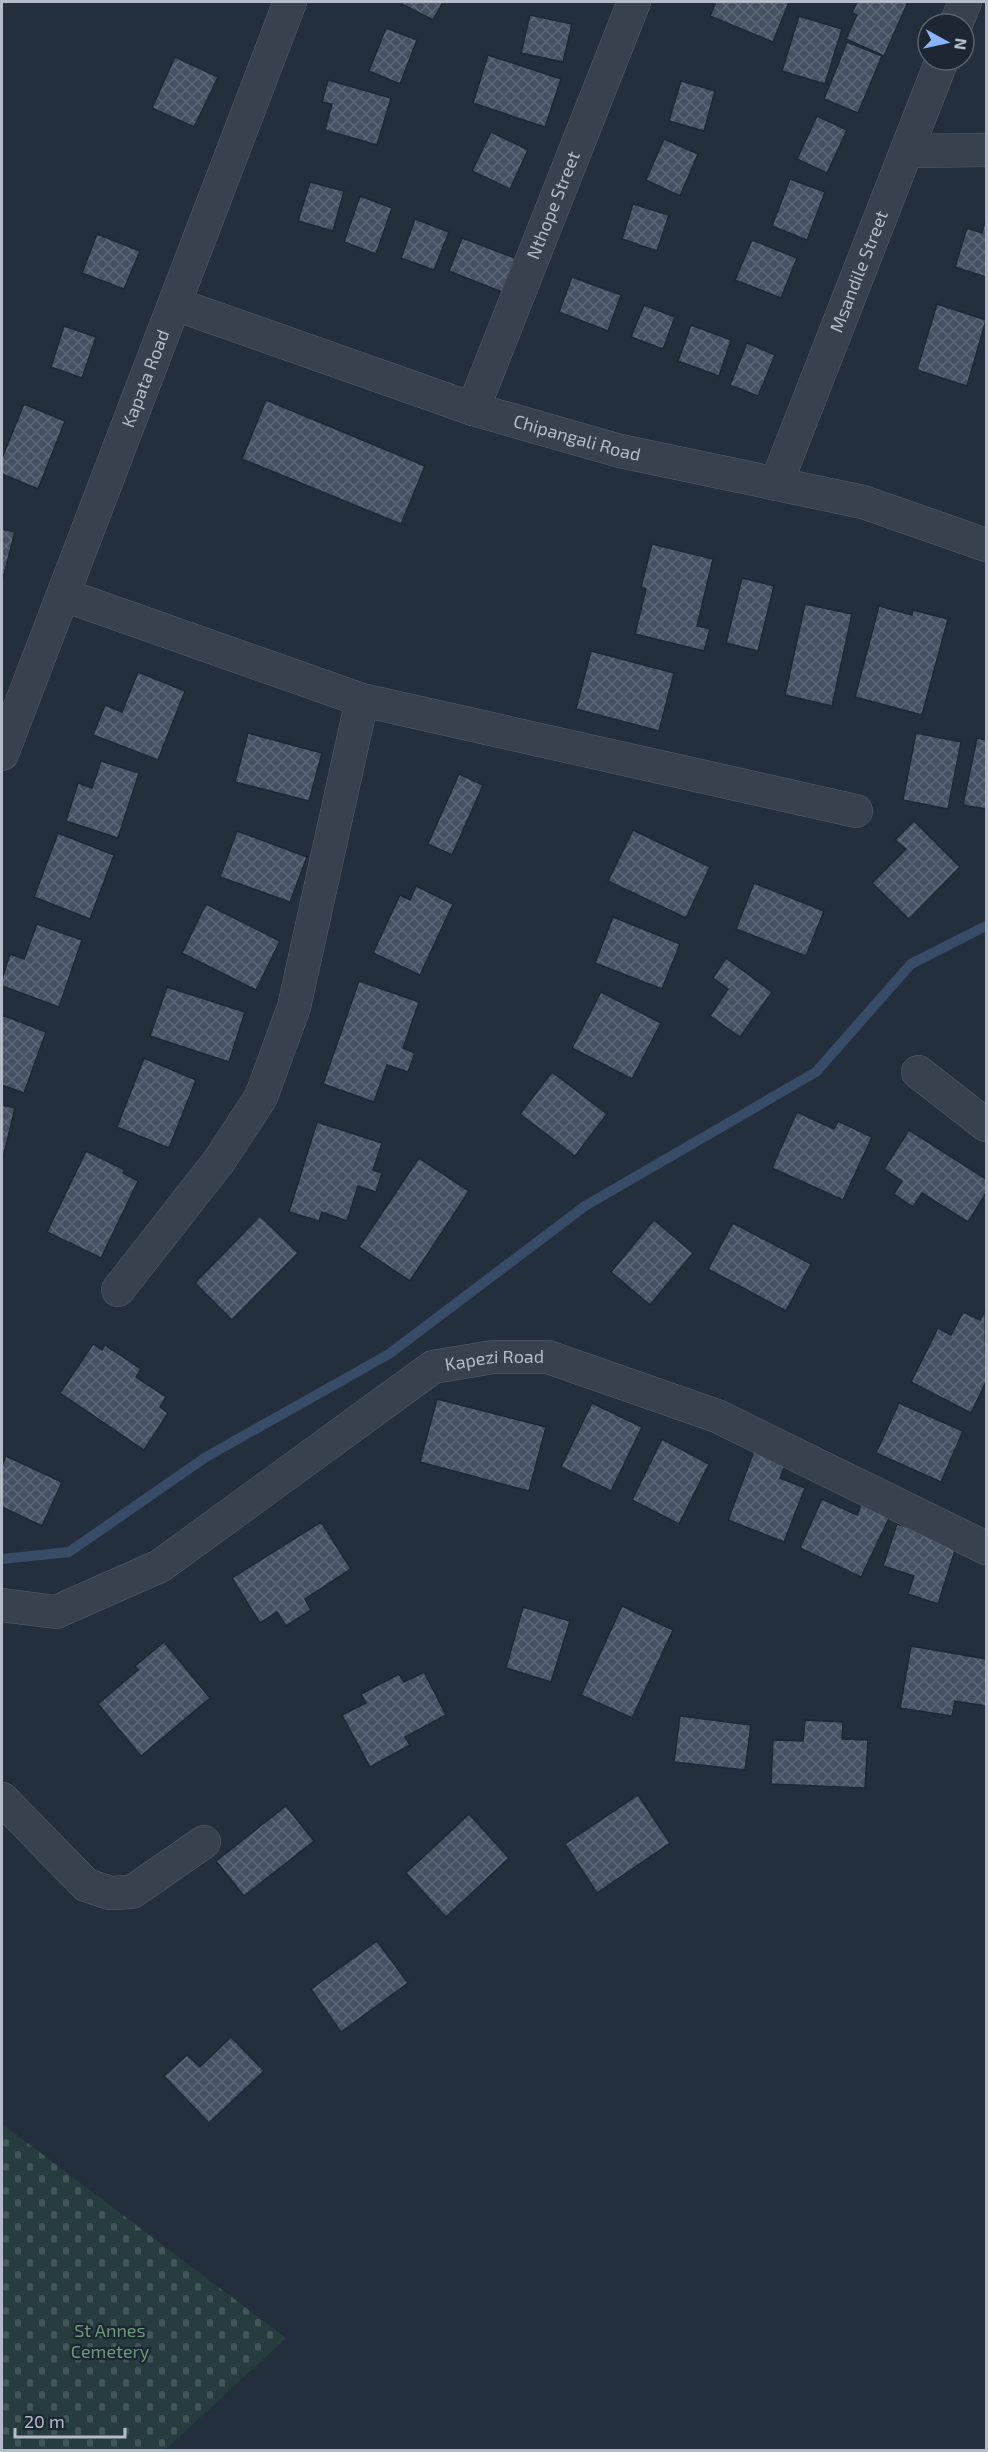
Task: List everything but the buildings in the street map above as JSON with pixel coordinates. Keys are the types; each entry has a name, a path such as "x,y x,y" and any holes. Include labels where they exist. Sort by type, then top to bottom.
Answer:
{"street":[{"name":"Kapata Road","path":"2,754 290,2"},
{"name":"Nthope Street","path":"473,409 634,2"},
{"name":"Msandile Street","path":"776,484 937,72"},
{"path":"907,151 987,150"},
{"name":"Chipangali Road","path":"175,304 473,409 620,452 864,502 987,545"},
{"path":"64,595 362,700 856,811"},
{"path":"118,1290 219,1161 261,1097 294,1007 362,700"},
{"path":"918,1072 987,1125"},
{"name":"Kapezi Road","path":"2,1605 56,1612 160,1566 434,1367 493,1357 548,1357 717,1416 987,1548"},
{"path":"2,1799 86,1885 110,1893 132,1892 204,1842"}],"green space":[{"name":"St Annes Cemetery","path":"2,2124 286,2338 165,2450 2,2450"}],"waterway":[{"path":"2,1559 69,1552 206,1457 389,1354 585,1206 816,1072 911,964 986,926"}]}
